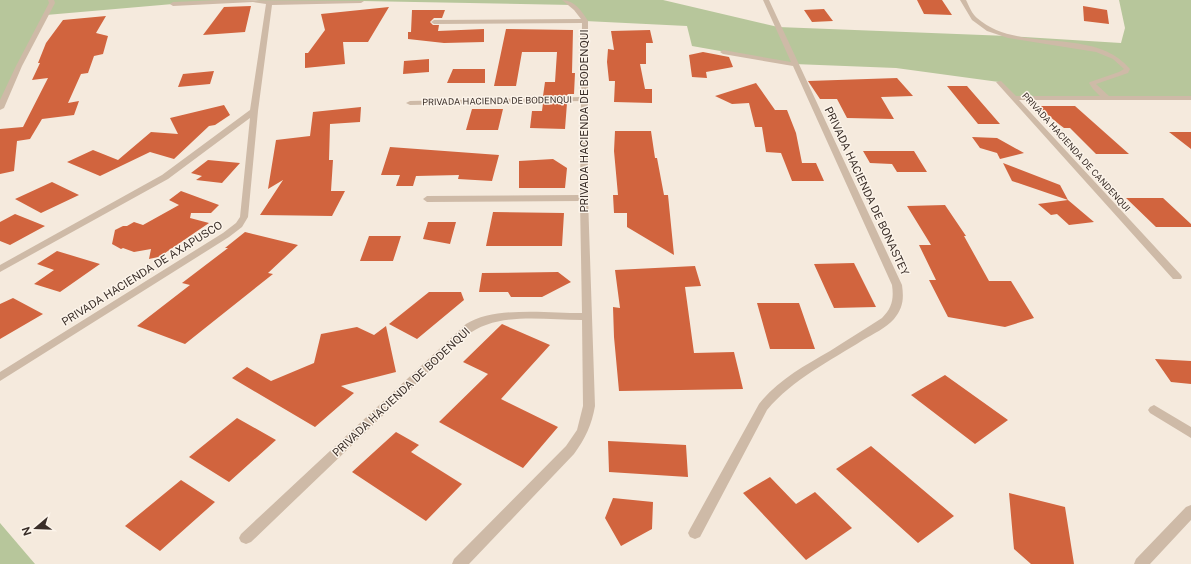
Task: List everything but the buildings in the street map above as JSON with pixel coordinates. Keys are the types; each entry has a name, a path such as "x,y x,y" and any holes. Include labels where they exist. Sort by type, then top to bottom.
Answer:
{"street":[{"path":"0,108 19,66 52,3 51,0"},
{"path":"174,4 254,0 269,3 361,1"},
{"name":"PRIVADA HACIENDA DE BODENQUI","path":"459,564 570,450 581,435 587,420 587,316 584,198 584,21 581,13 565,0"},
{"name":"PRIVADA HACIENDA DE BONASTEY","path":"695,532 772,395 783,385 798,375 886,321 896,310 899,298 897,286 766,0"},
{"path":"963,0 974,19 994,31 1024,39 1093,49 1116,58 1124,64 1127,69 1126,72 1099,79 1092,83 1095,88 1107,98 1191,98"},
{"name":"PRIVADA HACIENDA DE AXAPUSCO","path":"0,377 220,239 239,225 244,217 246,208 254,111 269,3"},
{"name":"PRIVADA HACIENDA DE BODENQUI","path":"434,22 584,21"},
{"path":"723,52 794,64"},
{"path":"999,82 1013,98"},
{"name":"PRIVADA HACIENDA DE CANDENQUI","path":"1013,98 1107,98"},
{"name":"PRIVADA HACIENDA DE CANDENQUI","path":"1013,98 1177,278"},
{"name":"PRIVADA HACIENDA DE BODENQUI","path":"410,103 584,99"},
{"path":"0,269 171,173 254,111"},
{"name":"PRIVADA HACIENDA DE BODENQUI","path":"427,199 584,198"},
{"name":"PRIVADA HACIENDA DE BODENQUI","path":"246,538 462,333 475,324 505,317 587,316"},
{"path":"1154,410 1191,433"},
{"path":"1141,564 1191,511"}],"green space":[{"path":"0,0 255,0 173,4 46,15 0,108"},
{"path":"255,0 663,0 778,27 1008,36 1121,43 1125,28 1119,0 1191,0 1191,98 1013,98 999,82 896,68 794,64 692,46 687,26 585,21 573,5 361,1 269,3"},
{"path":"0,523 35,564 0,564"}]}
